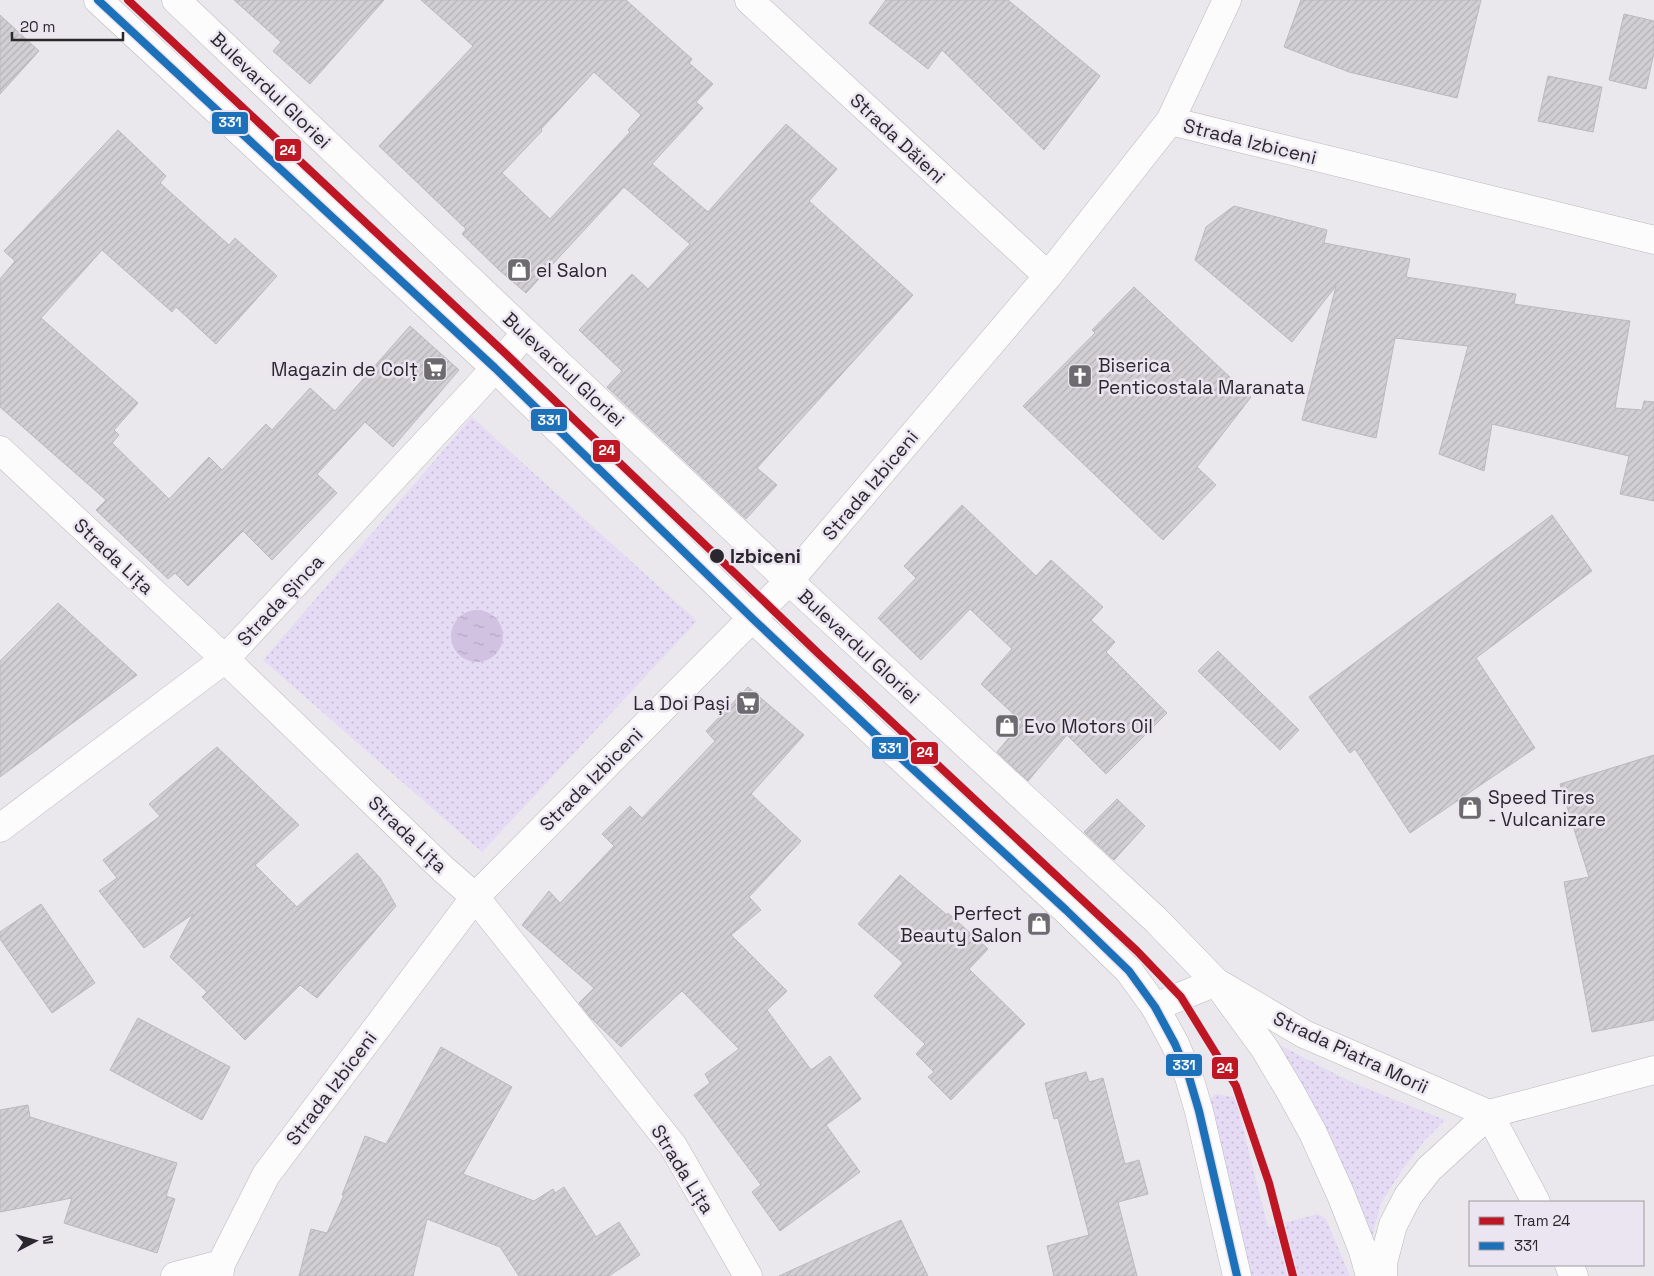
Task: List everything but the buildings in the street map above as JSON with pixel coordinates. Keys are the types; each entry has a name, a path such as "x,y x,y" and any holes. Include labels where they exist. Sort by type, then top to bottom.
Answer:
{"street":[{"path":"98,0 494,368 753,619 1129,971 1155,1008 1175,1044 1189,1077 1197,1103 1237,1276"},
{"name":"Bulevardul Gloriei","path":"176,0 789,581 1156,919 1216,982"},
{"name":"Strada Dăieni","path":"749,0 1048,276"},
{"path":"1170,121 1227,0"},
{"name":"Strada Izbiceni","path":"220,1270 266,1175 475,897 789,581 1048,276 1170,121 1654,240"},
{"name":"Strada Șinca","path":"0,828 225,659 526,333"},
{"name":"Strada Lița","path":"0,450 225,659 443,869 475,897 673,1146 748,1276"},
{"path":"1155,1008 1216,982"},
{"name":"Strada Piatra Morii","path":"1216,982 1304,1034 1490,1114"},
{"name":"Strada Piatra Morii","path":"1216,982 1264,1049 1313,1133 1341,1195 1363,1251 1370,1276"},
{"path":"1383,1276 1383,1264 1393,1225 1408,1196 1429,1169 1490,1114 1654,1070"},
{"path":"1490,1114 1535,1201"},
{"path":"175,1276 220,1270"}],"shaded area":[{"path":"472,417 697,621 482,852 263,660"},
{"path":"1276,1043 1351,1082 1445,1120 1425,1140 1381,1203 1369,1248"},
{"path":"1215,1094 1235,1097 1268,1227 1318,1214 1326,1219 1350,1276 1242,1276 1202,1109"}],"water":[{"path":"477,610 487,612 495,618 501,626 503,636 501,646 495,654 487,660 477,662 467,660 459,654 453,646 451,636 453,626 459,618 467,612"}],"tram line":[{"name":"24","path":"128,0 506,354 820,655 1137,951 1181,997 1236,1086 1269,1183 1293,1276"}],"transit line":[{"name":"331","path":"98,0 495,368 753,619 1129,971 1155,1007 1175,1044 1189,1077 1199,1111 1237,1276"}],"place":[{"name":"el Salon","path":"519,270"},
{"name":"Magazin de Colț","path":"435,369"},
{"name":"Biserica Penticostala Maranata","path":"1080,376"},
{"name":"Izbiceni","path":"717,556"},
{"name":"La Doi Pași","path":"748,703"},
{"name":"Evo Motors Oil","path":"1007,726"},
{"name":"Speed Tires - Vulcanizare","path":"1470,808"},
{"name":"Perfect Beauty Salon","path":"1039,924"}]}
